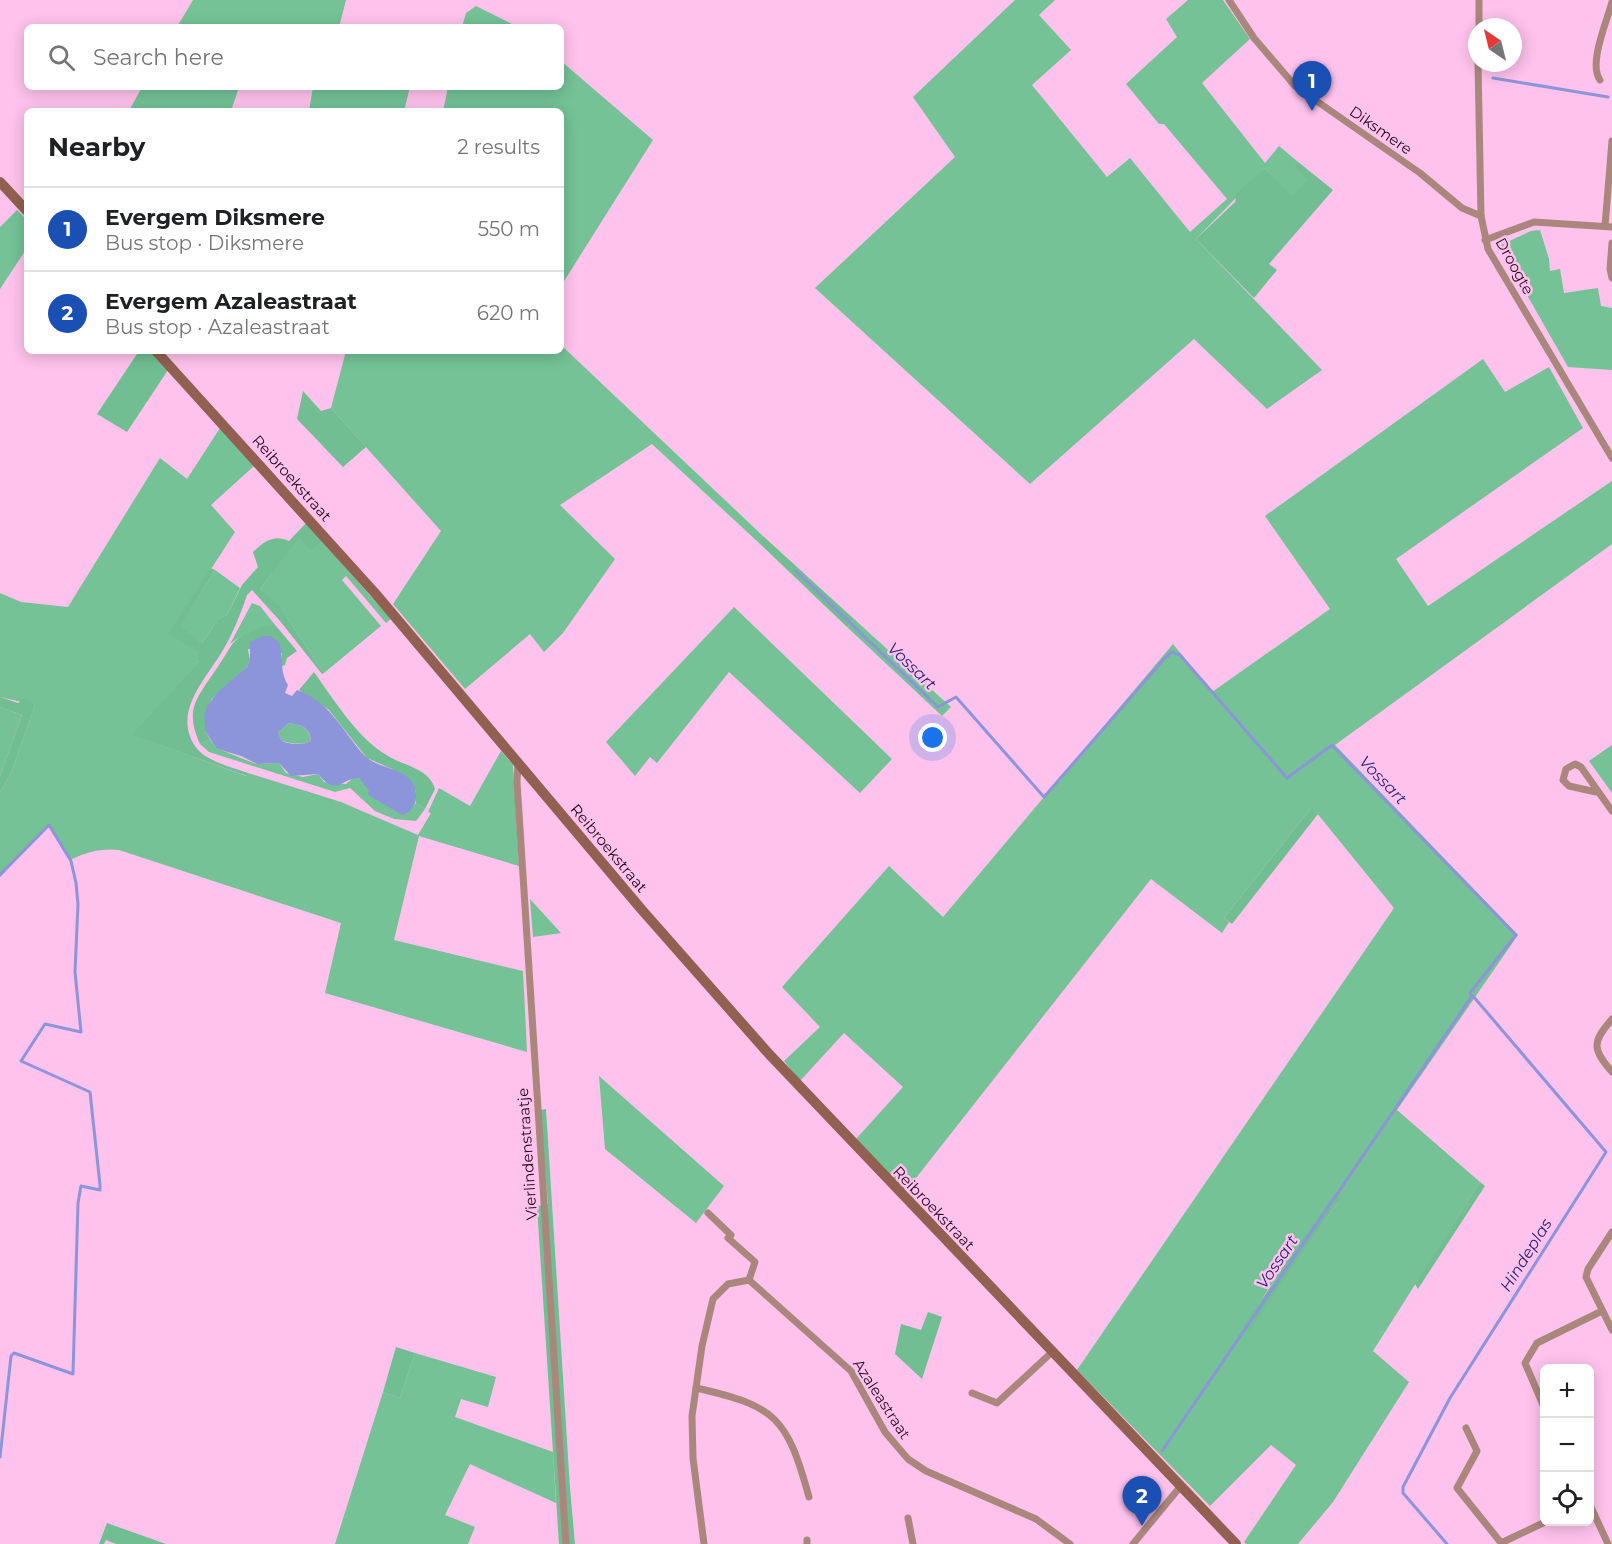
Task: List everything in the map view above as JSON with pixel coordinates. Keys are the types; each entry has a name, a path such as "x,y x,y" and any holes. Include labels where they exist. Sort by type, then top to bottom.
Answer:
{"street":[{"name":"Diksmere","path":"1229,0 1254,38 1295,86 1420,173 1462,208 1481,216"},
{"path":"1479,0 1479,18"},
{"path":"1600,80 1595,74 1595,63 1612,2"},
{"name":"Droogte","path":"1478,72 1481,216 1488,249 1612,458"},
{"path":"1485,240 1534,222 1609,226 1612,141"},
{"path":"0,182 24,208"},
{"path":"1612,243 1610,269 1612,278"},
{"name":"Reibroekstraat","path":"159,354 367,584 769,1054 1051,1353 1236,1544"},
{"name":"Vierlindenstraatje","path":"518,763 518,804 566,1544"},
{"path":"1596,792 1567,784 1563,774 1566,769 1575,764 1581,767 1596,792 1612,812"},
{"path":"1612,1019 1599,1034 1596,1042 1601,1059 1612,1072"},
{"path":"704,1544 693,1458 692,1416 696,1388 713,1299 728,1284 749,1280 755,1262 728,1238 731,1235 708,1213"},
{"path":"1612,1232 1588,1269 1586,1277 1612,1330"},
{"name":"Azaleastraat","path":"749,1280 851,1371 885,1432 908,1459 926,1471 1036,1519 1070,1544"},
{"path":"1540,1396 1525,1363 1538,1343 1602,1311"},
{"path":"972,1393 998,1403 1051,1353"},
{"path":"696,1388 739,1397 760,1407 772,1417 796,1449 810,1497"},
{"path":"1466,1428 1477,1451 1457,1488 1502,1544 1540,1524"},
{"path":"1133,1544 1180,1487"},
{"path":"1594,1514 1608,1544"},
{"path":"908,1518 913,1544"}],"green space":[{"path":"193,0 346,0 340,24 179,24"},
{"path":"1015,0 1055,0 1039,15 1071,50 1032,85 1107,177 1130,158 1190,232 1227,199 1164,124 1159,124 1126,84 1177,37 1166,19 1188,0 1223,0 1250,39 1202,83 1265,163 1279,146 1297,161 1294,167 1308,180 1292,197 1265,168 1196,239 1322,370 1267,409 1194,339 1030,484 815,288 955,157 913,97"},
{"path":"476,6 512,24 463,24 466,13"},
{"path":"564,64 653,140 564,281 564,108 444,108 447,90 564,90"},
{"path":"140,90 238,90 232,108 131,108"},
{"path":"312,90 409,90 405,108 310,108"},
{"path":"1297,161 1333,190 1269,264 1277,270 1254,298 1196,239 1235,202 1237,193 1265,168 1292,196 1307,180 1294,167"},
{"path":"17,210 24,217 24,253 0,289 0,227"},
{"path":"1540,230 1549,259 1550,271 1560,269 1564,293 1598,288 1601,306 1612,308 1612,370 1568,367 1499,246 1531,231"},
{"path":"564,348 763,536 758,542 652,444 560,505 615,559 563,633 544,652 530,634 465,689 393,604 441,531 331,408 345,354 564,354"},
{"path":"137,354 153,354 168,370 127,432 97,414"},
{"path":"1483,359 1505,392 1549,367 1583,428 1396,559 1428,606 1612,481 1612,544 1335,745 1518,935 1397,1110 1480,1182 1373,1351 1409,1382 1333,1502 1298,1544 1246,1544 1244,1542 1296,1465 1271,1445 1210,1506 1077,1370 1394,908 1312,807 1224,918 1229,922 1222,933 1151,879 905,1192 856,1139 903,1087 844,1033 800,1081 784,1061 820,1027 782,987 889,866 943,917 1173,644 1212,692 1330,609 1265,516","holes":["1340,1199 1250,1329 1245,1326 1268,1289"]},
{"path":"303,391 321,411 331,408 366,447 343,467 297,419"},
{"path":"220,428 254,466 211,505 235,532 169,634 199,651 199,661 133,735 246,776 248,773 341,802 418,835 431,813 428,812 439,788 470,806 501,751 513,765 519,866 419,836 394,940 523,971 527,1052 325,993 341,923 119,850 94,851 70,860 48,825 0,877 0,792 12,771 35,705 0,697 0,593 21,602 68,607 160,458 187,479"},
{"path":"306,523 322,541 311,550 299,538 260,589 279,606 324,673 322,674 252,590 247,595 227,643 194,695 187,720 189,733 199,751 212,760 248,773 247,776 132,735 199,661 198,651 168,634 211,568 215,570 180,627 202,643 218,619 227,615 242,585 258,567 253,552 270,540 279,538 289,541"},
{"path":"763,536 854,619 847,627 758,542"},
{"path":"299,537 322,541 391,619 386,623 346,576 342,580 381,626 324,673 287,618 260,589"},
{"path":"215,570 240,588 227,615 218,619 202,643 179,628"},
{"path":"252,603 260,606 276,626 252,631 230,644"},
{"path":"734,607 892,759 860,793 729,672 657,763 650,757 635,776 606,742"},
{"path":"854,619 951,707 942,716 847,627"},
{"path":"264,626 276,626 297,651 287,658 285,665 280,667 282,653 248,649 250,660 247,667 211,700 206,732 210,739 200,744 193,722 193,712 199,696 234,642 245,634"},
{"path":"314,672 347,718 366,739 388,756 422,772 432,782 435,789 425,809 416,803 416,791 392,769 367,758 329,710 299,690"},
{"path":"0,697 18,703 24,698 35,705 12,771 0,792 0,776 22,715 0,707"},
{"path":"0,707 22,715 0,776"},
{"path":"289,723 304,728 311,741 296,744 281,740 278,732"},
{"path":"210,739 216,748 256,764 279,763 286,773 303,777 318,774 324,782 346,784 353,778 359,778 384,804 409,811 416,803 425,809 416,821 394,819 375,811 350,788 335,792 209,752 200,744"},
{"path":"1612,745 1612,793 1589,761"},
{"path":"1312,807 1318,814 1232,924 1224,918"},
{"path":"530,899 561,933 533,937"},
{"path":"599,1076 724,1186 696,1223 605,1149"},
{"path":"546,1109 575,1544 559,1544 537,1206 548,1204 540,1110"},
{"path":"1480,1182 1485,1186 1418,1289 1415,1284"},
{"path":"1334,1194 1340,1199 1250,1330 1244,1325"},
{"path":"928,1312 942,1317 922,1379 895,1354 901,1324 921,1330"},
{"path":"396,1347 415,1353 400,1398 383,1392"},
{"path":"415,1353 496,1377 488,1407 461,1399 455,1417 553,1452 556,1503 470,1464 445,1515 475,1527 468,1544 335,1544 383,1392 400,1398"},
{"path":"107,1523 166,1544 116,1544 106,1540 104,1544 99,1544"}],"water":[{"path":"263,636 270,636 279,642 288,685 285,693 292,696 297,690 318,701 334,717 363,754 378,764 405,775 411,781 415,788 416,799 409,811 402,815 368,795 369,791 359,778 335,786 330,785 318,774 291,776 279,763 257,764 216,748 206,732 204,716 207,706 218,692 247,667 250,660 250,642","holes":["289,723 307,730 311,741 296,744 281,740 278,732"]}],"waterway":[{"path":"1493,78 1608,97"},
{"name":"Vossart","path":"796,571 938,707 956,697 1044,797 1165,658 1172,652 1180,655 1287,778 1332,745 1516,935 1470,993 1472,996 1162,1451"},
{"path":"0,875 49,825 71,861 78,904 75,972 81,1032 45,1024 21,1061 90,1092 100,1185 100,1190 81,1186 78,1203 73,1374 14,1353 11,1356 0,1457"},
{"name":"Hindeplas","path":"1447,1544 1403,1493 1403,1487 1450,1398 1606,1152 1473,996"}],"place":[{"name":"Evergem Diksmere","path":"1312,111"},
{"name":"Evergem Azaleastraat","path":"1142,1526"}]}
